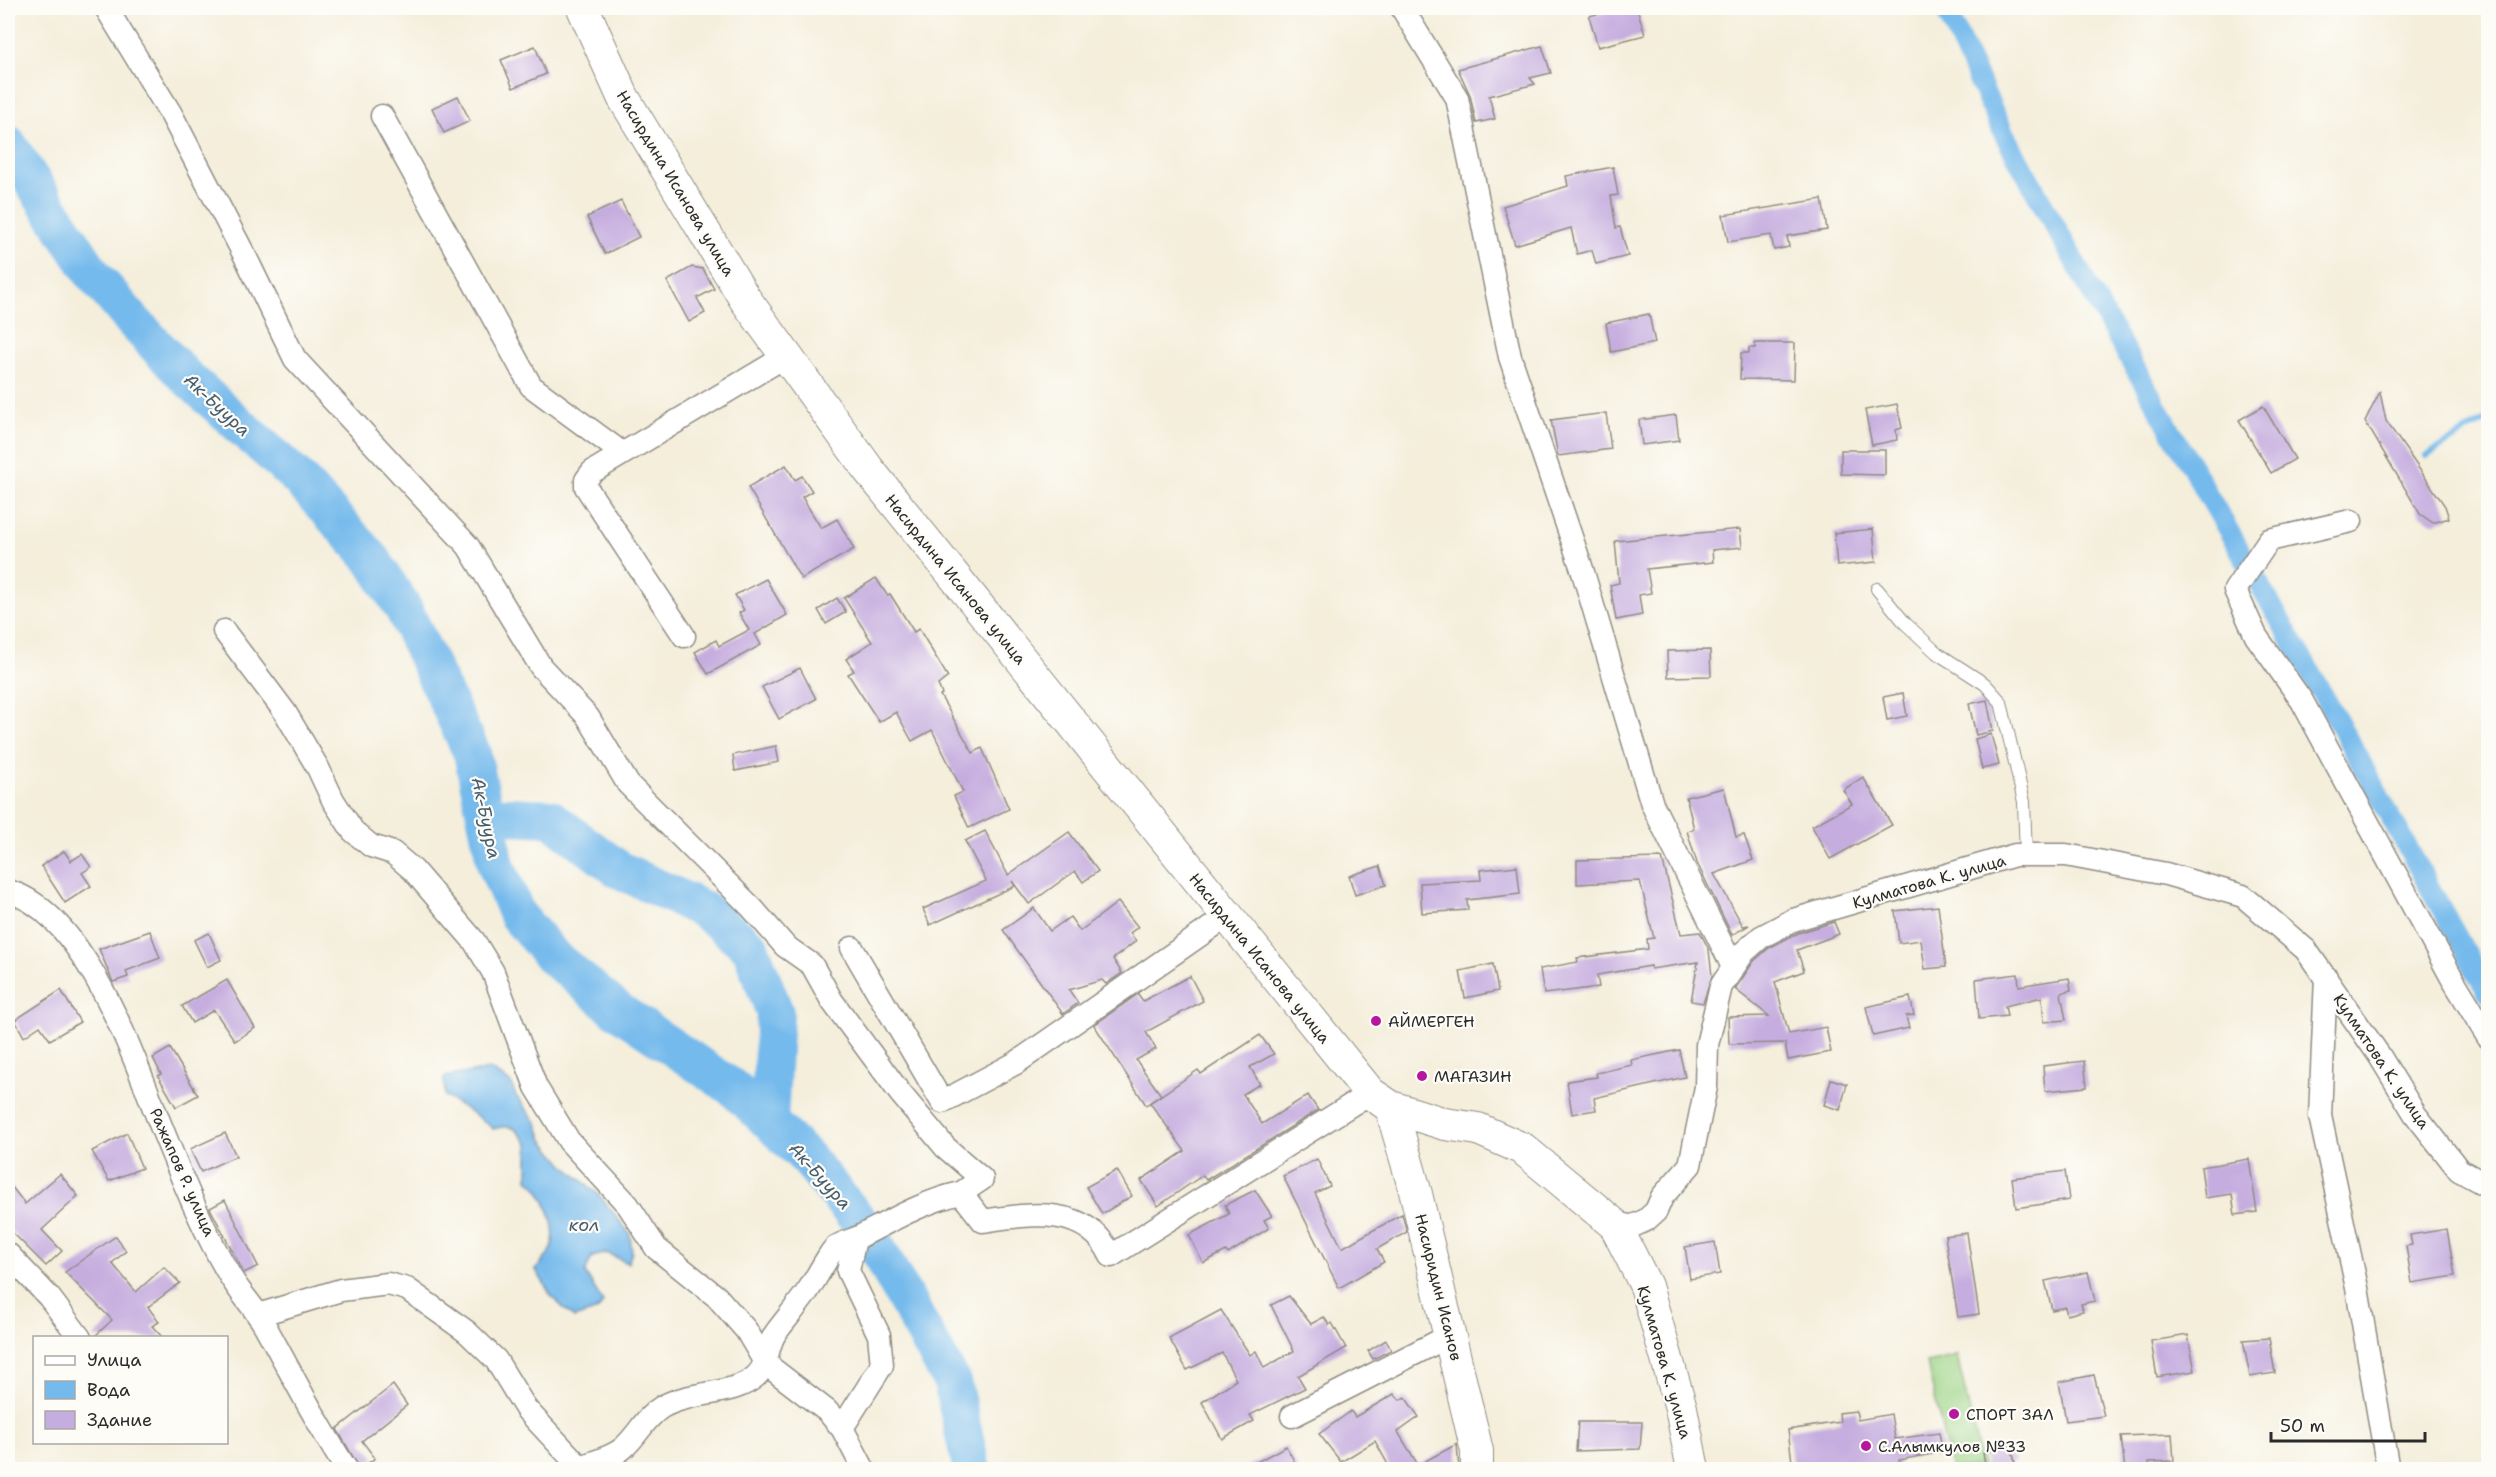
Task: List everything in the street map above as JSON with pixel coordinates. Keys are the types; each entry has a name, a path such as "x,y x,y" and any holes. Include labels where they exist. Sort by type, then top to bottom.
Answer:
{"main road":[{"name":"Насирдина Исанова улица","path":"583,8 623,97 745,298 868,469 1226,917 1381,1100"},
{"name":"Кулматова К. улица","path":"1381,1100 1445,1125 1478,1129 1523,1149 1615,1225 1646,1286 1681,1408 1693,1470"},
{"name":"Насиридин Исанов","path":"1381,1100 1451,1335 1477,1451 1477,1470"}],"street":[{"path":"106,8 171,114 248,260 295,359 468,546 542,667 588,717 628,784 752,908 785,946 812,965 832,1001 900,1093 945,1147 982,1179 961,1193 936,1198 834,1248 826,1264 814,1277 808,1291 797,1303 791,1317 775,1333 766,1364 755,1378 737,1386 662,1406 643,1423 620,1451 580,1467 526,1409 496,1360 467,1332 407,1288 388,1284 341,1290 258,1315"},
{"path":"1402,8 1457,98 1510,357 1582,569 1652,804 1733,967"},
{"path":"382,116 531,386 622,453"},
{"path":"684,636 586,488 586,480 592,472 622,453 786,356"},
{"path":"2351,521 2269,540 2235,590 2256,636 2302,701 2452,978 2488,1036"},
{"path":"224,632 285,712 318,768 333,800 353,831 371,846 393,853 413,870 474,941 493,972 536,1087 568,1141 628,1205 656,1248 717,1297 746,1330 766,1364 827,1411 842,1428 864,1470"},
{"name":"Кулматова К. улица","path":"1615,1225 1633,1226 1646,1220 1656,1211 1662,1197 1690,1165 1706,1087 1707,1045 1715,1006 1721,986 1744,952 1761,937 1793,920 2015,855 2066,855 2166,874 2243,896 2306,950 2415,1114 2459,1170 2488,1186"},
{"name":"Ражапов Р. улица","path":"8,891 34,904 61,928 79,949 132,1049 164,1135 230,1276 258,1315 347,1470"},
{"path":"852,948 942,1102 1016,1063 1226,917"},
{"path":"2326,977 2320,1116 2357,1288 2388,1470"},
{"path":"961,1193 983,1221 1053,1214 1092,1229 1111,1256 1381,1100"},
{"path":"842,1428 882,1365 879,1335 848,1271 855,1239"},
{"path":"8,1254 49,1297 78,1336"},
{"path":"1292,1416 1451,1335"}],"lane":[{"path":"1877,589 1905,623 1937,653 1985,684 2001,702 2024,802 2026,855"}],"green space":[{"name":"СПОРТ ЗАЛ","path":"1957,1356 1982,1466 1951,1469 1927,1363"}],"water":[{"name":"кол","path":"490,1069 511,1083 516,1096 537,1123 543,1140 564,1165 600,1196 630,1234 632,1252 628,1263 607,1253 592,1257 585,1273 603,1302 598,1310 574,1318 552,1297 536,1270 550,1251 553,1233 545,1202 528,1179 528,1144 514,1128 493,1129 476,1115 445,1096 444,1077"}],"building":[{"path":"1622,8 1637,8 1645,35 1598,47 1589,16"},
{"path":"535,46 546,74 513,88 501,60"},
{"path":"1542,46 1551,73 1530,78 1535,84 1489,96 1495,119 1476,123 1470,95 1458,69"},
{"path":"458,96 470,121 444,133 432,108"},
{"path":"1613,167 1618,195 1611,196 1616,228 1620,227 1628,256 1596,264 1592,250 1577,254 1571,228 1515,245 1503,206 1568,186 1566,176"},
{"path":"1822,199 1827,230 1787,236 1789,247 1774,250 1771,235 1728,242 1723,215"},
{"path":"621,201 639,237 605,254 587,217"},
{"path":"692,267 703,269 714,289 697,298 705,313 689,322 667,281"},
{"path":"1649,314 1655,343 1611,352 1606,323"},
{"path":"1755,343 1795,343 1794,380 1740,379 1741,353 1749,353 1749,348 1755,348"},
{"path":"2380,392 2386,421 2445,506 2449,518 2433,523 2420,514 2365,421"},
{"path":"1897,404 1902,428 1896,430 1897,440 1872,445 1865,410"},
{"path":"2263,406 2295,459 2271,473 2239,420"},
{"path":"1606,413 1611,449 1558,456 1551,420"},
{"path":"1676,415 1679,440 1642,445 1639,420"},
{"path":"1841,450 1885,450 1885,475 1841,474"},
{"path":"786,465 795,480 802,476 812,491 802,497 821,528 837,519 854,549 801,579 748,487"},
{"path":"1740,529 1742,547 1712,550 1713,562 1647,569 1651,593 1639,595 1642,615 1616,620 1610,585 1619,583 1615,541"},
{"path":"1873,529 1876,562 1837,566 1834,533"},
{"path":"876,578 887,595 890,594 914,632 919,629 948,677 938,685 942,694 940,695 973,753 982,748 1009,809 969,828 954,796 963,792 932,730 912,741 896,712 879,722 848,674 854,671 846,659 872,642 844,598"},
{"path":"766,579 787,615 755,634 761,645 708,674 695,652 716,640 719,646 749,630 739,613 744,610 735,595"},
{"path":"837,598 846,612 826,624 818,610"},
{"path":"1710,650 1711,676 1668,677 1667,651"},
{"path":"800,668 816,699 779,719 762,687"},
{"path":"1903,693 1907,716 1887,720 1883,697"},
{"path":"1987,700 1993,731 1976,735 1969,704"},
{"path":"1991,734 1999,765 1982,769 1975,739"},
{"path":"776,746 779,762 735,771 733,755"},
{"path":"1863,777 1892,825 1830,859 1812,826 1852,804 1843,790"},
{"path":"1724,788 1736,837 1744,835 1753,860 1714,874 1743,926 1749,925 1732,935 1697,863 1687,831 1694,829 1686,797"},
{"path":"985,831 1008,875 1069,832 1098,871 1083,882 1075,871 1029,904 1012,881 1015,886 930,925 923,909 986,881 965,841"},
{"path":"64,851 71,861 82,854 91,867 82,873 91,886 65,903 41,866"},
{"path":"1662,858 1681,934 1700,932 1709,950 1712,976 1703,1003 1691,1001 1698,962 1651,969 1651,966 1597,975 1599,987 1544,994 1540,969 1578,962 1577,958 1648,949 1647,939 1654,938 1640,881 1577,884 1577,860"},
{"path":"1380,866 1386,885 1355,895 1349,876"},
{"path":"1517,866 1520,894 1467,900 1468,910 1422,913 1420,883 1481,880 1480,870"},
{"path":"1118,902 1138,927 1130,933 1136,941 1113,959 1122,973 1106,984 1102,980 1069,990 1078,1003 1063,1014 1003,930 1034,908 1050,931 1070,917 1080,931"},
{"path":"1938,906 1946,967 1925,969 1921,940 1899,943 1895,911"},
{"path":"1834,922 1839,934 1797,950 1804,971 1775,982 1789,1034 1826,1027 1831,1052 1788,1060 1785,1043 1729,1044 1728,1017 1769,1016 1735,989 1754,961 1769,948 1798,933"},
{"path":"150,931 160,958 126,971 128,977 113,982 99,949"},
{"path":"209,933 221,960 207,967 194,940"},
{"path":"1493,964 1498,991 1465,998 1460,971"},
{"path":"2018,974 2019,986 2069,978 2071,990 2061,993 2066,1020 2044,1022 2042,997 2005,1006 2007,1016 1979,1019 1976,979"},
{"path":"1190,976 1203,1001 1146,1032 1156,1049 1136,1060 1161,1095 1146,1105 1094,1025 1138,994 1143,1001"},
{"path":"227,980 255,1028 235,1041 214,1010 192,1023 182,1006"},
{"path":"61,990 80,1022 50,1040 40,1026 24,1037 15,1020"},
{"path":"1910,997 1914,1015 1906,1016 1909,1028 1873,1036 1866,1007"},
{"path":"1260,1035 1274,1054 1250,1067 1260,1084 1243,1094 1262,1124 1308,1095 1318,1110 1206,1180 1203,1175 1158,1206 1141,1180 1185,1151 1150,1103 1198,1070 1201,1074"},
{"path":"170,1048 198,1095 176,1107 158,1076 161,1074 153,1058"},
{"path":"1679,1050 1685,1077 1594,1098 1596,1110 1572,1114 1567,1081 1597,1077 1596,1073 1632,1065 1631,1060"},
{"path":"2084,1061 2087,1087 2045,1091 2043,1066"},
{"path":"1831,1079 1847,1084 1840,1110 1824,1105"},
{"path":"127,1133 142,1168 109,1181 92,1151"},
{"path":"225,1133 236,1156 201,1172 190,1149"},
{"path":"1317,1159 1330,1186 1315,1193 1342,1248 1402,1214 1407,1232 1377,1249 1384,1262 1339,1288 1283,1176"},
{"path":"2249,1159 2257,1212 2235,1215 2232,1194 2205,1198 2201,1167"},
{"path":"1117,1170 1132,1196 1102,1214 1086,1187"},
{"path":"2065,1171 2069,1200 2016,1208 2012,1178"},
{"path":"60,1174 78,1196 42,1230 62,1251 46,1266 8,1228 8,1182 25,1204"},
{"path":"1255,1190 1272,1216 1264,1220 1269,1228 1228,1254 1226,1251 1203,1263 1189,1235 1229,1214 1225,1205"},
{"path":"225,1200 258,1266 244,1273 210,1208"},
{"path":"2447,1229 2455,1276 2412,1283 2406,1246 2412,1245 2410,1235"},
{"path":"1967,1233 1979,1314 1958,1317 1945,1236"},
{"path":"116,1236 126,1251 112,1263 136,1292 164,1267 180,1283 148,1307 159,1322 152,1326 161,1336 95,1336 112,1320 65,1272"},
{"path":"1715,1242 1720,1274 1690,1279 1685,1247"},
{"path":"2088,1272 2095,1301 2081,1304 2083,1311 2067,1315 2065,1307 2052,1310 2045,1281"},
{"path":"1289,1296 1311,1324 1324,1317 1329,1325 1332,1323 1346,1348 1298,1376 1305,1388 1250,1415 1254,1421 1222,1439 1202,1402 1236,1380 1222,1353 1187,1370 1169,1338 1221,1310 1250,1355 1256,1351 1264,1368 1294,1351 1271,1305"},
{"path":"2188,1335 2195,1371 2157,1377 2151,1341"},
{"path":"2269,1338 2275,1373 2250,1377 2243,1340"},
{"path":"1386,1340 1391,1350 1373,1359 1368,1351"},
{"path":"2094,1375 2104,1416 2066,1421 2059,1382"},
{"path":"393,1385 407,1405 362,1441 375,1458 360,1469 337,1429"},
{"path":"1394,1394 1400,1400 1405,1397 1419,1417 1398,1432 1418,1465 1457,1444 1459,1470 1391,1470 1375,1441 1341,1462 1319,1434 1351,1411 1355,1417"},
{"name":"С.Алымкулов №33","path":"1856,1411 1858,1420 1891,1414 1895,1439 1939,1433 1943,1452 1899,1460 1901,1470 1793,1470 1788,1430 1840,1422 1839,1413"},
{"path":"1578,1422 1642,1422 1640,1449 1576,1451"},
{"path":"2172,1434 2174,1461 2149,1462 2150,1470 2125,1470 2121,1436"},
{"path":"1286,1446 1299,1470 1242,1470"},
{"path":"2011,1446 2015,1462 1986,1469 1983,1453"}],"waterway":[{"path":"1945,8 2003,132 2093,295 2327,702 2488,993"},
{"name":"Ак-Буура","path":"8,144 92,273 132,320 184,375 300,480 372,559 403,608 472,753 496,865 517,915 554,958 617,1010 733,1088 808,1159 868,1232 952,1382 972,1470"},
{"path":"2426,456 2488,418"},
{"path":"486,815 550,818 618,869 704,910 750,947 775,1013 769,1121"}],"place":[{"name":"АЙМЕРГЕН","path":"1376,1021"},
{"name":"МАГАЗИН","path":"1422,1076"},
{"name":"СПОРТ ЗАЛ","path":"1954,1414"},
{"name":"С.Алымкулов №33","path":"1866,1446"}]}
